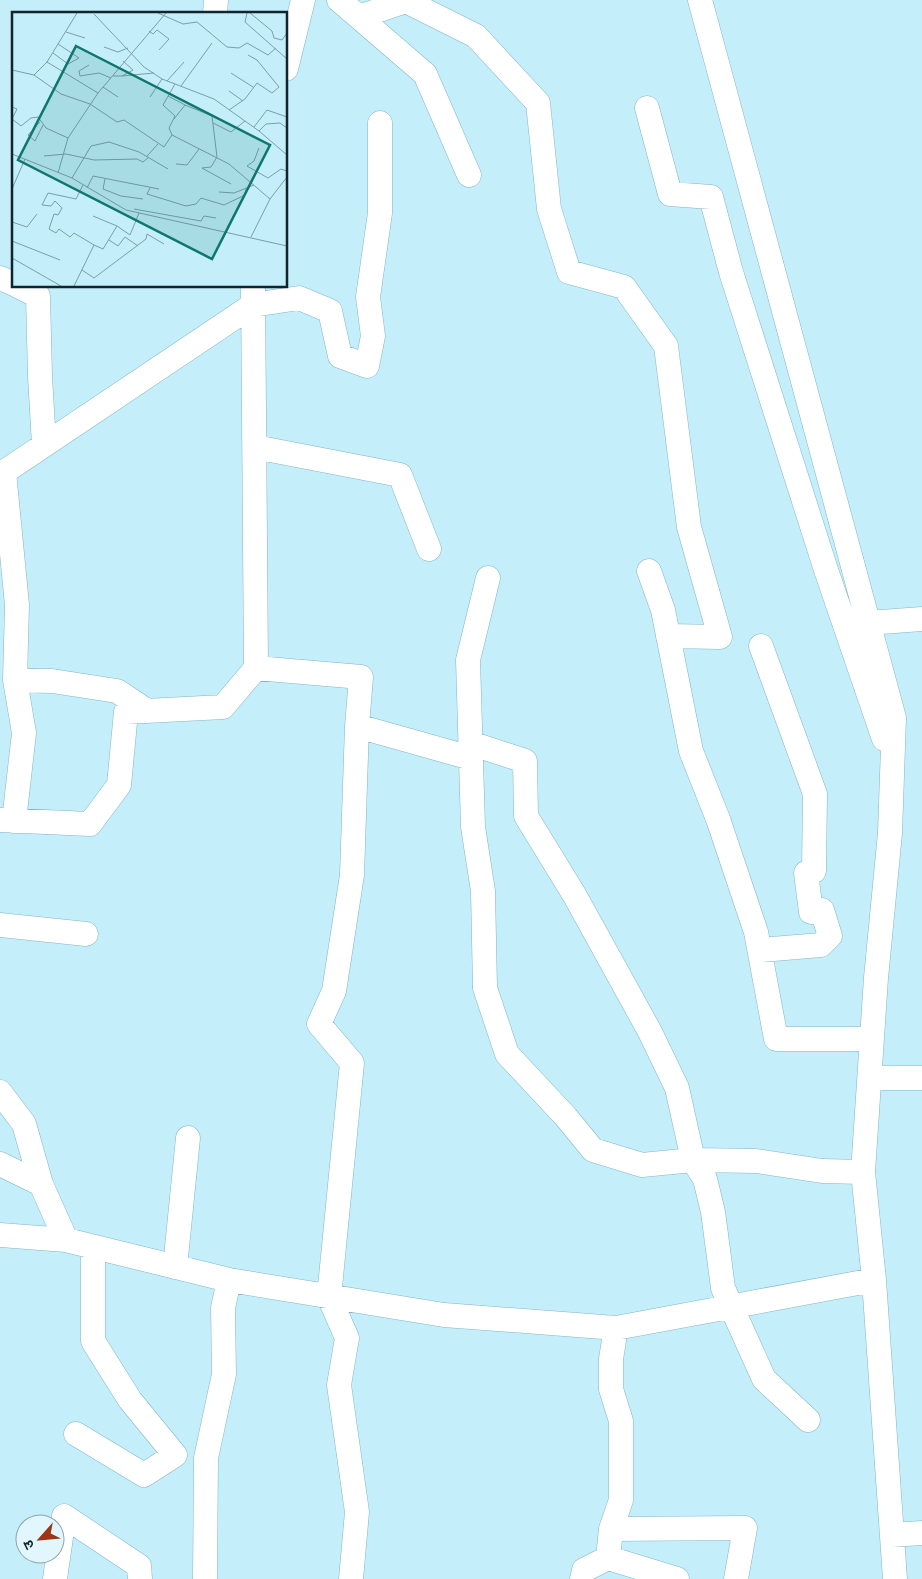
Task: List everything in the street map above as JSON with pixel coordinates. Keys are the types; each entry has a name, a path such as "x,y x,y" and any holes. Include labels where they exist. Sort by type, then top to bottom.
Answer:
{"street":[{"path":"288,61 303,0"},
{"path":"339,0 425,74 469,175"},
{"path":"700,0 894,718 890,833 876,978 863,1172 874,1280 895,1579"},
{"path":"359,17 406,1 476,36 538,103 549,209 569,272 624,287 666,346 688,527 720,637 668,636"},
{"path":"647,108 670,194 711,197 731,272 892,762"},
{"path":"253,296 256,668 223,706 126,712 119,784 90,824 7,821 24,733 15,680 16,605 4,472 253,296 298,298 330,311 340,356 367,366 373,336 368,297 380,213 380,123"},
{"path":"0,278 12,283"},
{"path":"22,288 38,296 44,445"},
{"path":"254,446 400,475 429,549"},
{"path":"649,571 663,610 691,751 718,819 756,932 776,1039 872,1039"},
{"path":"488,578 468,660 470,751 473,826 483,891 485,988 506,1054 566,1117 593,1150 642,1165 693,1160 756,1161 822,1170 863,1172"},
{"path":"868,623 922,619"},
{"path":"760,950 821,946 830,936 822,910 811,912 806,872 814,871 815,794 761,646"},
{"path":"256,668 361,677 357,726 352,876 334,991 319,1024 352,1064 329,1296 347,1338 340,1385 357,1512 351,1579"},
{"path":"15,680 52,681 117,691 147,711"},
{"path":"357,726 525,761 526,816 575,896 650,1032 677,1088 693,1160 705,1180 714,1212 723,1288 764,1378 808,1420"},
{"path":"0,925 86,934"},
{"path":"870,1078 922,1078"},
{"path":"0,1092 24,1124 41,1184 66,1240"},
{"path":"175,1267 188,1138"},
{"path":"0,1164 41,1184"},
{"path":"0,1234 66,1240 229,1280 444,1315 616,1328 874,1280"},
{"path":"76,1434 144,1475 175,1456 130,1400 92,1341 93,1247"},
{"path":"205,1579 206,1458 224,1374 223,1308 229,1280"},
{"path":"608,1558 611,1529 621,1500 621,1421 611,1389 611,1359 616,1328"},
{"path":"55,1579 64,1516 139,1566 140,1579"},
{"path":"611,1529 745,1528 736,1579"},
{"path":"892,1535 922,1533"},
{"path":"582,1579 584,1570 608,1558 677,1579"}]}
